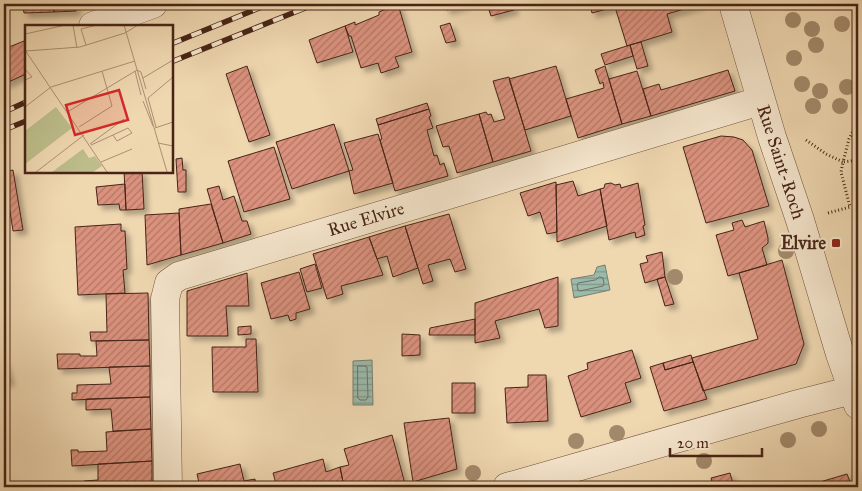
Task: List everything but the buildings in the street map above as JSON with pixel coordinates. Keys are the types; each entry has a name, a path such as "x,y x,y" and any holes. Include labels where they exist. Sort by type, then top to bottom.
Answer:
{"street":[{"path":"97,25 153,4"},
{"name":"Rue Saint-Roch","path":"733,4 760,101 800,220 840,354 856,398"},
{"name":"Rue Elvire","path":"168,487 165,299 169,283 180,276 760,101"},
{"path":"507,487 798,404 856,398"}],"path":[{"path":"800,220 850,207 841,172 849,139 858,121"},
{"path":"801,139 808,141 826,154 843,162 858,160"}],"water":[{"path":"605,265 610,290 574,298 571,279 594,275 597,267"},
{"path":"372,360 373,405 353,405 353,361"}],"railway":[{"path":"172,44 269,4"},
{"path":"172,62 315,4"},
{"path":"4,112 25,102"},
{"path":"4,130 25,121"}],"place":[{"name":"Elvire","path":"836,243"}]}
